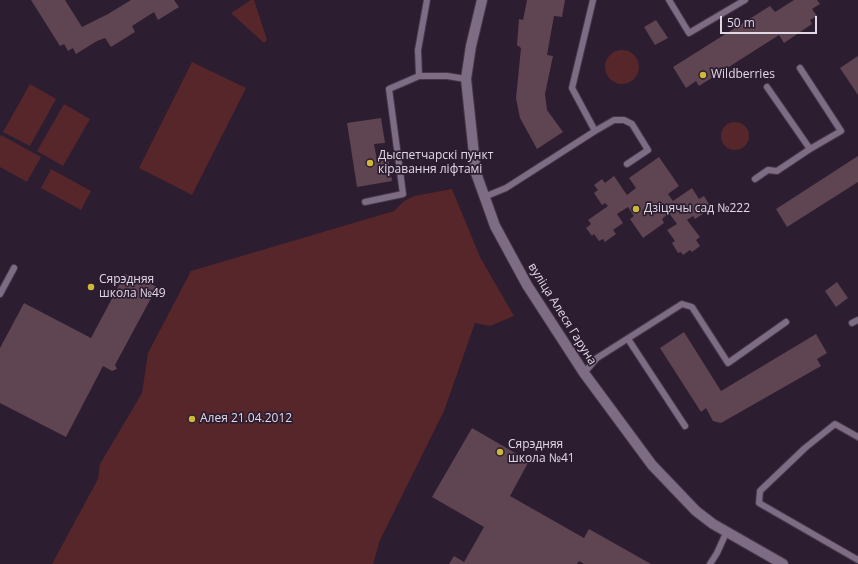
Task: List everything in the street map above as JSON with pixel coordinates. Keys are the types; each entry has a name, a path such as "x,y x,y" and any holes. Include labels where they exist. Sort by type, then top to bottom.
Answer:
{"street":[{"name":"вуліца Алеся Гаруна","path":"482,0 471,46 466,79 476,173 495,226 527,285 584,373 658,471 696,511 713,524 783,564"}],"lane":[{"path":"419,76 418,50 427,0"},
{"path":"593,0 572,88 595,131"},
{"path":"669,0 689,33 745,0"},
{"path":"755,179 768,170 777,171 841,131 800,68"},
{"path":"365,202 403,194 389,90 419,76 447,76 466,79"},
{"path":"766,87 810,149"},
{"path":"484,197 506,188 614,120 624,120 632,124 648,150 627,164"},
{"path":"0,294 14,268"},
{"path":"584,373 597,358 682,304 692,307 728,363 786,322"},
{"path":"628,339 685,426"},
{"path":"858,437 835,424 805,448 760,491 759,503 858,560"},
{"path":"710,564 727,531"}],"shaded area":[{"path":"251,0 254,0 267,40 264,43 231,13"},
{"path":"622,50 634,55 639,67 634,79 622,84 610,79 605,67 610,55"},
{"path":"192,62 246,88 192,195 139,168"},
{"path":"30,84 56,99 30,146 3,132"},
{"path":"64,104 90,119 63,166 37,151"},
{"path":"735,122 741,123 745,126 748,130 748,142 745,146 741,149 735,150 729,149 725,146 722,142 721,136 722,130 725,126 729,123"},
{"path":"1,135 41,157 27,182 0,167"},
{"path":"51,169 91,191 81,210 41,188"},
{"path":"452,189 480,257 514,316 490,326 475,323 444,411 380,540 373,564 52,564 98,479 100,464 142,393 148,353 191,271 394,211 404,201 414,196"}],"building":[{"path":"31,0 65,0 82,27 131,0 174,0 179,7 158,20 154,12 132,26 135,32 111,47 105,38 97,41 76,54 73,48 68,51 64,44 60,46"},
{"path":"527,0 565,0 562,17 554,16 547,55 553,56 545,94 547,110 563,132 537,149 520,118 516,98 521,48 517,45 519,19 523,20"},
{"path":"794,0 817,0 820,4 812,9 817,16 810,20 812,24 784,43 779,35 699,86 696,81 686,88 673,67 770,6 775,12"},
{"path":"656,20 668,38 655,45 644,27"},
{"path":"858,56 858,95 840,68"},
{"path":"381,118 385,143 374,144 377,160 388,158 392,181 357,187 347,123"},
{"path":"858,156 858,182 787,227 776,209"},
{"name":"Дзіцячы сад №222","path":"659,157 679,186 668,194 673,201 692,188 699,199 704,196 709,204 703,208 706,212 695,219 693,216 687,220 700,237 696,240 700,246 692,252 690,250 683,255 681,252 678,253 672,243 675,241 667,230 677,224 669,213 662,219 664,223 643,238 630,219 634,216 628,207 617,214 623,223 613,230 616,234 605,242 603,239 599,241 594,234 592,236 586,228 591,224 588,220 608,206 605,203 602,205 594,193 598,190 594,185 602,179 605,183 614,176 627,195 636,188 629,178"},
{"path":"125,274 142,282 143,280 157,287 115,365 117,369 112,371 103,366 66,437 0,403 0,348 24,303 91,338"},
{"path":"837,282 848,298 836,307 825,291"},
{"path":"684,332 721,391 816,334 827,353 817,359 821,366 721,423 713,421 706,408 701,412 660,348"},
{"path":"472,428 529,461 510,496 584,538 589,529 651,564 584,564 579,561 577,564 449,564 454,556 464,562 484,527 432,497"}],"place":[{"name":"Wildberries","path":"703,75"},
{"name":"Дыспетчарскі пункт кіравання ліфтамі","path":"370,163"},
{"name":"Дзіцячы сад №222","path":"636,209"},
{"name":"Сярэдняя школа №49","path":"91,287"},
{"name":"Алея 21.04.2012","path":"192,419"},
{"name":"Сярэдняя школа №41","path":"500,452"}]}
